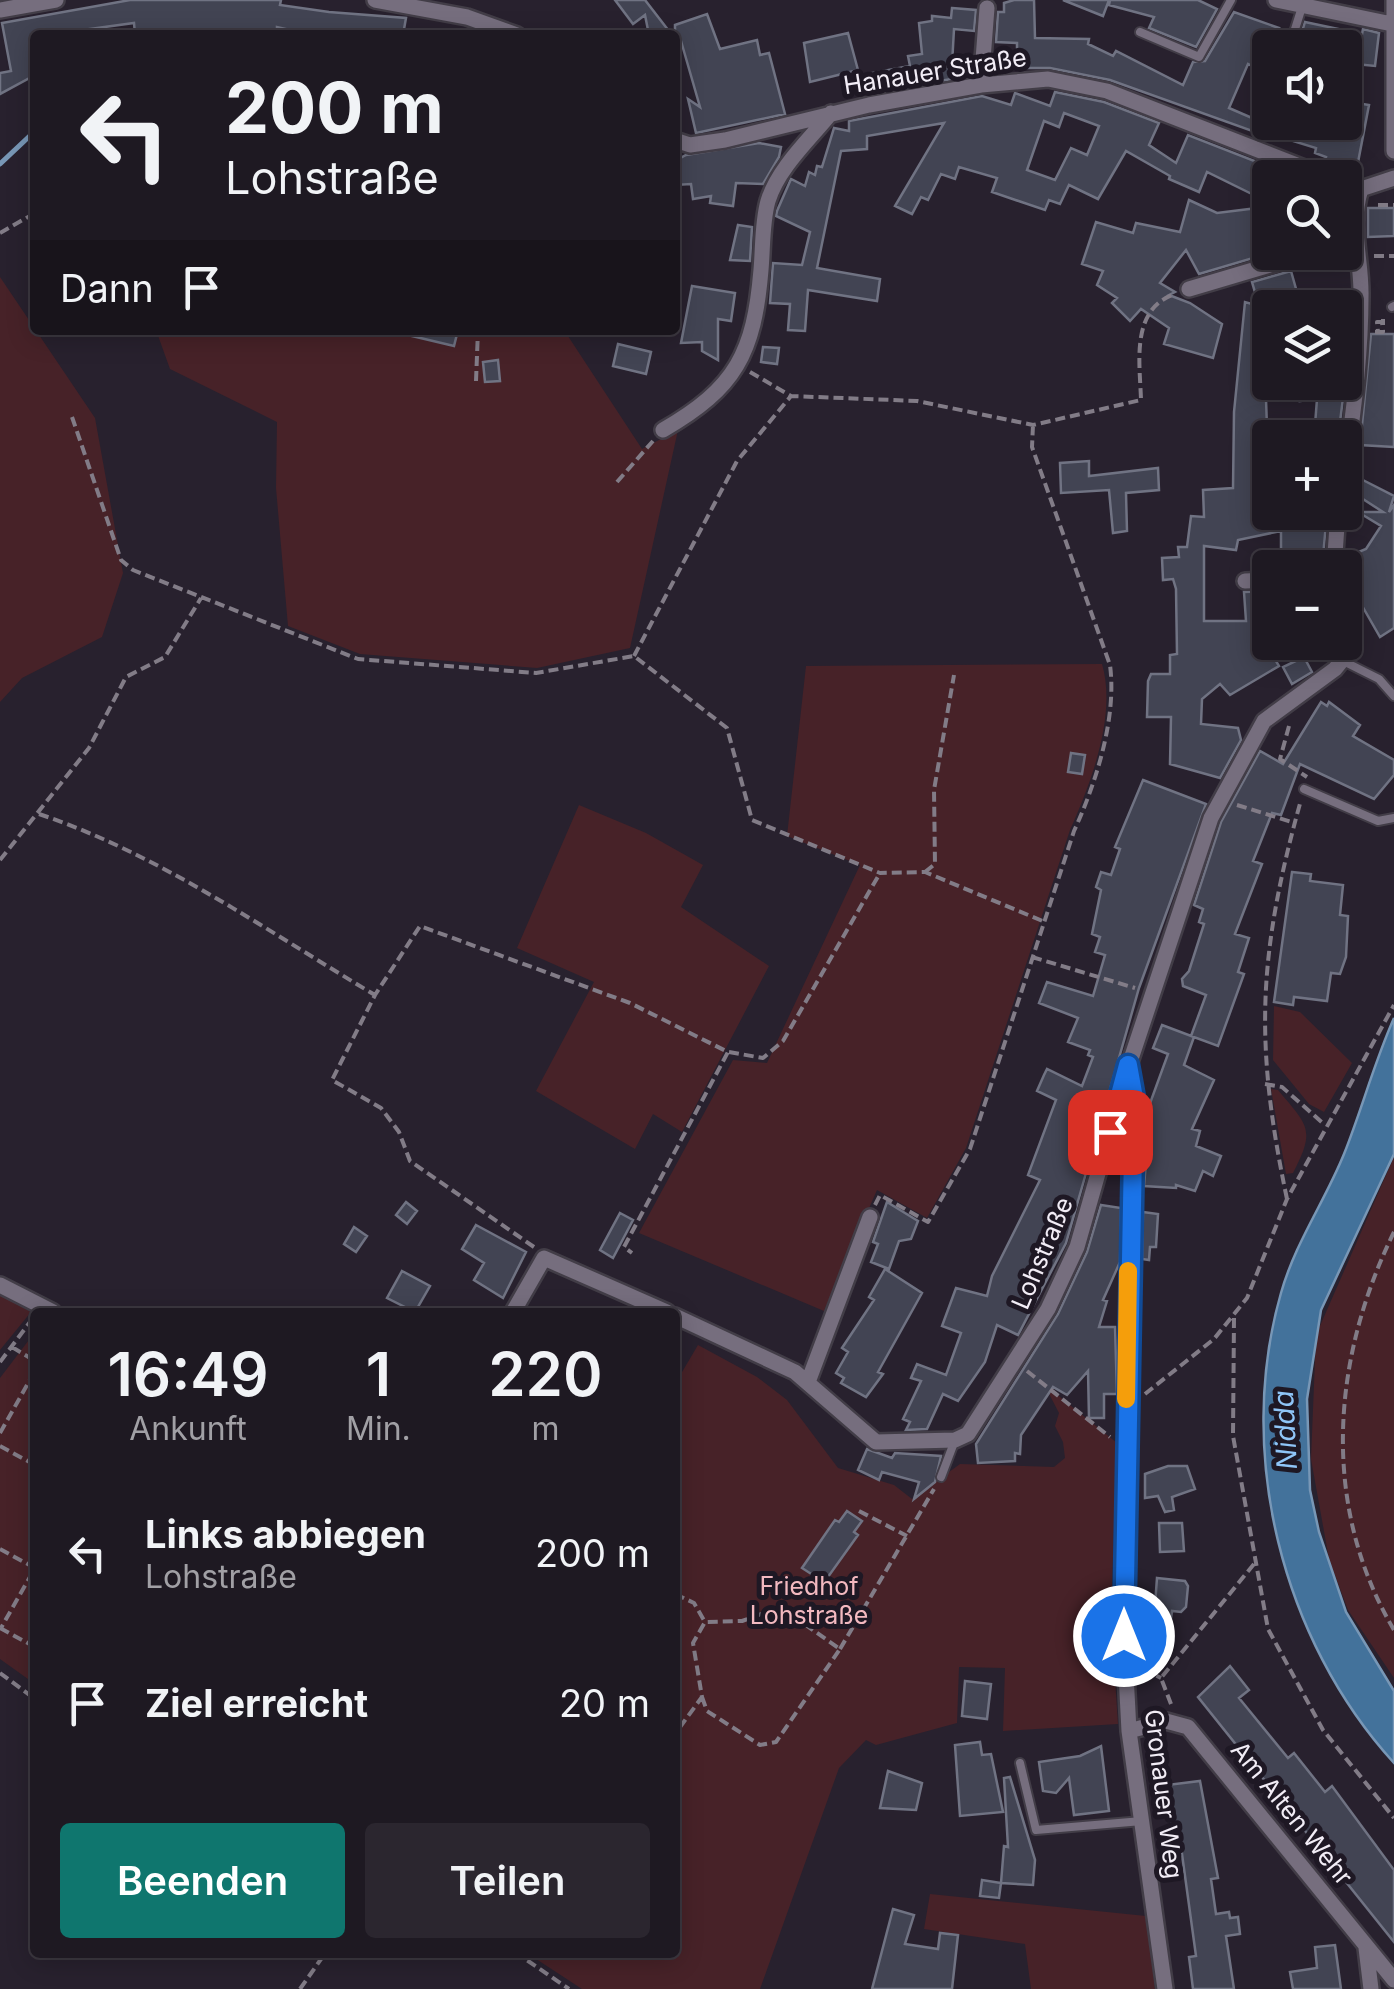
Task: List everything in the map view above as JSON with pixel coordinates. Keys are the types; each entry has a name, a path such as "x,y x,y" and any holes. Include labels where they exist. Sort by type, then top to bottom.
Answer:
{"street":[{"path":"0,10 56,0"},
{"path":"375,0 467,17 504,30"},
{"path":"1276,0 1393,18"},
{"path":"1394,0 1394,152"},
{"path":"981,85 987,8"},
{"name":"Hanauer Straße","path":"680,146 981,85 1048,79 1083,84 1283,160"},
{"name":"Hanauer Straße","path":"663,430 710,402 737,365 754,323 768,200 778,180 831,114"},
{"path":"1362,184 1394,178"},
{"path":"1189,289 1253,270"},
{"path":"1350,420 1362,297 1356,270"},
{"path":"1245,581 1252,581"},
{"name":"Lohstraße","path":"955,1440 975,1425 1016,1362 1048,1309 1077,1247 1128,1065 1211,818 1259,728 1343,661"},
{"name":"Gronauer Weg","path":"1128,1065 1134,1098 1124,1636 1129,1731 1165,1989"},
{"path":"808,1382 870,1218"},
{"path":"515,1308 544,1258 659,1308"},
{"path":"0,1285 45,1308"},
{"path":"680,1318 780,1363 808,1382 876,1442 955,1440"},
{"path":"1129,1731 1179,1722"},
{"name":"Am Alten Wehr","path":"1179,1722 1194,1732 1394,1980"},
{"path":"1366,1944 1371,1989"}],"lane":[{"path":"1140,32 1200,58 1231,0"},
{"path":"1295,30 1302,7"},
{"path":"1343,661 1379,679 1394,696"},
{"path":"1304,788 1378,821 1394,818"},
{"path":"941,1478 955,1440"},
{"path":"1020,1763 1036,1830 1142,1822"}],"path":[{"path":"1378,205 1394,205"},
{"path":"0,233 30,216"},
{"path":"1375,256 1394,256"},
{"path":"737,365 791,396 917,400 1033,426 1141,400 1139,330 1165,297 1189,289"},
{"path":"1380,321 1380,332"},
{"path":"476,381 478,335"},
{"path":"634,656 737,461 791,396"},
{"path":"72,418 121,560 133,570 358,658 536,673 634,656 727,728 752,820 880,873 925,872 1045,922"},
{"path":"870,1218 880,1195 928,1222 970,1150 1032,957 1091,794 1113,688 1110,665 1032,447 1033,426"},
{"path":"616,482 663,430"},
{"path":"0,860 89,748 126,677 166,657 202,598"},
{"path":"925,872 936,864 934,790 954,676"},
{"path":"1287,1199 1265,1084 1262,1019 1270,925 1308,773 1280,759 1286,730 1298,711 1296,697"},
{"path":"1226,801 1294,822"},
{"path":"39,814 74,826 201,891 375,996"},
{"path":"544,1258 410,1161 399,1132 381,1108 332,1080 375,996 420,926 630,1004 728,1052 764,1058 783,1041 880,873"},
{"path":"1032,957 1145,990"},
{"path":"1126,1409 1234,1318 1247,1298 1287,1199 1394,1005"},
{"path":"632,1253 624,1247 728,1052"},
{"path":"1265,1084 1282,1087 1326,1126"},
{"path":"1394,1232 1371,1278 1354,1329 1343,1408 1342,1476 1361,1559 1394,1630"},
{"path":"1234,1318 1233,1436 1268,1629 1314,1713 1394,1818"},
{"path":"0,1362 30,1323"},
{"path":"12,1347 30,1358"},
{"path":"1016,1362 1125,1450"},
{"path":"0,1434 30,1379"},
{"path":"0,1446 30,1462"},
{"path":"706,1622 693,1644 707,1711 760,1745 776,1742 840,1649 941,1478"},
{"path":"859,1511 907,1536"},
{"path":"0,1549 30,1565"},
{"path":"1179,1722 1160,1678 1254,1564"},
{"path":"30,1577 0,1628 30,1644"},
{"path":"680,1596 694,1603 706,1622"},
{"path":"706,1622 742,1620 780,1607 840,1649"},
{"path":"0,1673 30,1695"},
{"path":"1160,1698 1168,1695"},
{"path":"680,1727 702,1697"},
{"path":"300,1989 322,1958"},
{"path":"523,1958 570,1989"}],"green space":[{"path":"0,277 30,322 30,335 39,335 95,418 123,573 102,637 22,678 0,702"},
{"path":"158,335 567,335 642,449 678,430 630,648 537,668 360,654 288,626 276,488 277,422 170,369"},
{"path":"1102,664 1106,705 1100,748 966,1148 927,1218 877,1190 824,1311 639,1233 733,1060 767,1063 860,865 787,836 806,666"},
{"path":"579,805 646,833 703,865 681,907 769,966 682,1132 653,1114 635,1149 536,1091 594,982 517,948"},
{"path":"1274,1006 1300,1012 1352,1063 1324,1112 1309,1104 1273,1060"},
{"path":"1271,1089 1278,1090 1305,1128 1305,1147 1293,1173 1286,1174"},
{"path":"1394,1157 1394,1678 1348,1610 1329,1559 1311,1459 1316,1335"},
{"path":"0,1294 30,1313 0,1350"},
{"path":"30,1339 30,1680 0,1659 0,1378"},
{"name":"Friedhof Lohstraße","path":"698,1345 757,1377 787,1400 838,1468 894,1485 912,1499 960,1464 1054,1467 1065,1458 1055,1426 1059,1413 1044,1384 1117,1443 1109,1670 1115,1678 1118,1724 1003,1731 1005,1668 959,1667 957,1723 876,1745 866,1740 839,1768 760,1989 582,1989 535,1958 680,1958 680,1376"},
{"path":"930,1894 1146,1916 1155,1989 1031,1989 1025,1944 924,1929"}],"water":[{"name":"Nidda","path":"1394,1018 1394,1154 1321,1310 1307,1399 1310,1490 1319,1532 1346,1612 1394,1691 1394,1763 1355,1714 1323,1660 1297,1602 1278,1542 1267,1480 1264,1417 1268,1354 1281,1293 1302,1239 1344,1154"}],"building":[{"path":"130,0 281,0 280,5 406,18 404,30 135,30 134,23 83,30 30,30 30,78 0,94 0,73 11,71 2,23"},
{"path":"615,0 645,0 668,30 648,30 645,15 633,24"},
{"path":"1034,0 1035,38 1089,39 1088,44 1113,56 1116,51 1183,85 1193,62 1205,61 1234,12 1279,28 1252,30 1252,66 1248,64 1229,108 1252,118 1252,131 1110,80 1050,68 1017,68 1017,43 996,42 998,12 1004,12 1004,3"},
{"path":"1063,0 1109,0 1103,16"},
{"path":"1110,0 1198,0 1217,9 1196,47 1149,28 1154,17 1109,5"},
{"path":"952,8 976,10 974,31 954,29 952,65 938,64 969,76 870,93 867,74 910,66 908,56 922,54 919,23 932,21 932,16 951,18"},
{"path":"707,14 720,49 757,40 760,55 769,53 785,114 696,133 688,99 700,107 680,30 675,30 675,25"},
{"path":"1305,22 1343,30 1303,30"},
{"path":"1363,29 1379,33 1375,66 1362,65"},
{"path":"848,33 858,70 810,82 804,43"},
{"path":"1055,92 1104,102 1159,123 1149,145 1176,163 1188,135 1252,160 1252,194 1207,172 1199,192 1169,179 1170,176 1126,151 1098,199 1069,185 1060,204 1049,200 1045,210 992,192 997,178 959,167 955,179 941,174 928,200 921,197 912,214 895,206 944,123 867,136 867,149 841,151 817,268 880,279 877,301 808,290 805,331 788,330 790,304 770,303 773,263 802,265 810,232 776,216 777,211 791,179 805,186 809,172 815,175 817,166 822,167 834,128 849,131 849,121 982,96 1011,105 1015,93 1050,106","holes":["1064,113 1099,126 1087,155 1071,148 1055,180 1027,170 1044,121 1059,127"]},
{"path":"1362,104 1369,105 1358,160 1325,160 1326,157 1315,153 1316,148 1290,140 1362,140"},
{"path":"759,143 781,147 763,184 736,183 733,206 710,203 711,196 693,199 691,184 680,185 680,158"},
{"path":"1189,200 1217,213 1252,209 1252,258 1199,274 1186,250 1160,283 1175,292 1169,295 1190,303 1222,324 1213,358 1164,344 1169,328 1141,309 1130,321 1112,303 1117,298 1097,285 1103,271 1082,264 1096,222 1133,233 1136,223 1180,232"},
{"path":"1368,208 1394,208 1394,236 1368,237"},
{"path":"738,225 752,227 750,261 730,260"},
{"path":"1291,271 1296,290 1254,290 1252,282"},
{"path":"692,286 735,293 731,321 718,319 718,360 702,351 702,342 681,343"},
{"path":"1245,302 1252,304 1252,400 1266,400 1267,420 1252,420 1252,530 1325,530 1324,550 1281,550 1281,531 1238,540 1236,550 1204,546 1204,621 1246,621 1244,592 1252,592 1252,660 1275,660 1279,666 1230,695 1220,684 1202,699 1201,724 1238,728 1241,740 1220,778 1170,764 1171,717 1147,717 1148,681 1151,674 1170,674 1170,655 1177,654 1176,589 1173,579 1163,580 1162,558 1179,557 1178,547 1187,547 1191,516 1204,517 1203,490 1233,488 1234,412"},
{"path":"1371,334 1394,334 1394,447 1362,445"},
{"path":"412,335 457,335 454,346"},
{"path":"618,344 651,352 646,374 613,366"},
{"path":"763,347 779,348 777,364 761,362"},
{"path":"498,360 500,381 485,382 483,362"},
{"path":"1317,400 1343,400 1340,420 1315,420"},
{"path":"1089,461 1089,476 1158,468 1159,490 1126,493 1127,531 1113,533 1109,490 1061,493 1060,463"},
{"path":"1362,480 1394,496 1389,512 1394,505 1394,628 1380,637 1362,606 1362,551 1381,526 1362,512 1383,512 1362,498"},
{"path":"1306,660 1312,672 1292,684 1283,667"},
{"path":"1321,702 1327,706 1329,702 1360,725 1353,736 1394,760 1394,775 1374,799 1300,764 1281,815 1272,813 1253,861 1262,864 1235,934 1249,938 1238,972 1244,974 1218,1046 1191,1036 1206,995 1183,986 1182,979 1189,971 1204,924 1199,922 1203,909 1194,905 1221,822 1260,751 1283,764"},
{"path":"1071,753 1085,755 1082,774 1068,772"},
{"path":"1143,780 1206,804 1139,988 1066,1243 1018,1335 997,1325 985,1362 958,1401 943,1394 927,1429 906,1430 910,1422 903,1419 921,1381 911,1378 917,1364 946,1375 961,1333 942,1326 956,1288 987,1296 992,1276 1040,1180 1028,1175 1056,1100 1037,1091 1047,1069 1082,1086 1093,1057 1088,1055 1090,1050 1068,1042 1078,1018 1039,1003 1047,982 1093,996 1105,955 1095,952 1100,937 1092,934 1101,890 1096,887 1101,872 1111,875 1120,849 1115,847"},
{"path":"1292,872 1311,874 1310,881 1343,885 1340,915 1348,916 1346,957 1340,974 1331,973 1327,1001 1294,997 1293,1005 1274,1002"},
{"path":"1162,1025 1194,1037 1184,1065 1214,1080 1192,1129 1200,1131 1196,1146 1221,1156 1213,1176 1203,1171 1195,1191 1176,1185 1144,1186 1150,1118 1145,1117 1168,1054 1153,1048"},
{"path":"406,1202 417,1211 407,1224 396,1215"},
{"path":"887,1202 918,1221 911,1239 899,1241 889,1269 871,1262 878,1244 873,1242"},
{"path":"1101,1205 1121,1208 1120,1262 1103,1300 1107,1301 1099,1327 1115,1327 1117,1394 1104,1394 1104,1418 1089,1418 1088,1371 1067,1395 1053,1387 1021,1435 1020,1454 1015,1453 1015,1461 978,1463 976,1444 1058,1314 1087,1252"},
{"path":"1143,1212 1158,1214 1156,1247 1150,1247 1149,1260 1142,1259"},
{"path":"620,1213 633,1220 613,1258 600,1250"},
{"path":"476,1225 526,1252 503,1298 474,1280 484,1263 462,1249"},
{"path":"354,1227 367,1236 356,1252 344,1244"},
{"path":"885,1269 922,1293 878,1372 883,1374 866,1397 841,1383 844,1378 836,1373 848,1352 842,1348 874,1300 869,1297"},
{"path":"402,1271 430,1286 417,1308 407,1308 387,1298"},
{"path":"867,1449 892,1458 895,1453 941,1456 935,1482 914,1499 919,1482 882,1472 879,1480 858,1470"},
{"path":"1168,1466 1187,1466 1195,1489 1172,1497 1174,1510 1165,1512 1158,1496 1145,1498 1145,1474"},
{"path":"847,1511 862,1521 854,1532 858,1535 828,1577 819,1579 802,1568 835,1520 839,1522"},
{"path":"1159,1523 1182,1523 1184,1551 1160,1552"},
{"path":"1157,1578 1185,1581 1188,1586 1186,1607 1181,1612 1172,1611 1169,1634 1153,1632"},
{"path":"1230,1666 1249,1690 1239,1698 1288,1758 1294,1753 1325,1792 1332,1786 1394,1870 1394,1942 1198,1697"},
{"path":"965,1681 991,1684 987,1719 962,1716"},
{"path":"980,1742 982,1755 991,1754 1003,1812 960,1816 955,1745"},
{"path":"1101,1746 1109,1811 1074,1815 1069,1778 1056,1793 1043,1791 1039,1762 1080,1756"},
{"path":"888,1771 922,1783 916,1810 880,1808"},
{"path":"1010,1777 1035,1860 1033,1885 1001,1883 1004,1846 1008,1847 1004,1778"},
{"path":"1200,1781 1218,1878 1211,1879 1216,1914 1229,1912 1230,1918 1238,1917 1240,1934 1226,1936 1234,1989 1193,1989 1189,1957 1196,1956 1178,1825 1172,1826 1167,1785"},
{"path":"982,1880 1001,1883 999,1898 980,1896"},
{"path":"893,1909 914,1915 905,1944 938,1949 940,1933 958,1935 952,1989 872,1989"},
{"path":"1335,1945 1341,1989 1293,1989 1290,1972 1317,1968 1315,1947"}],"waterway":[{"path":"0,164 30,136"}],"slow traffic":[{"path":"1126,1399 1128,1271"}],"route":[{"path":"1110,1132 1128,1065 1134,1098 1127,1304 1124,1636"}]}
